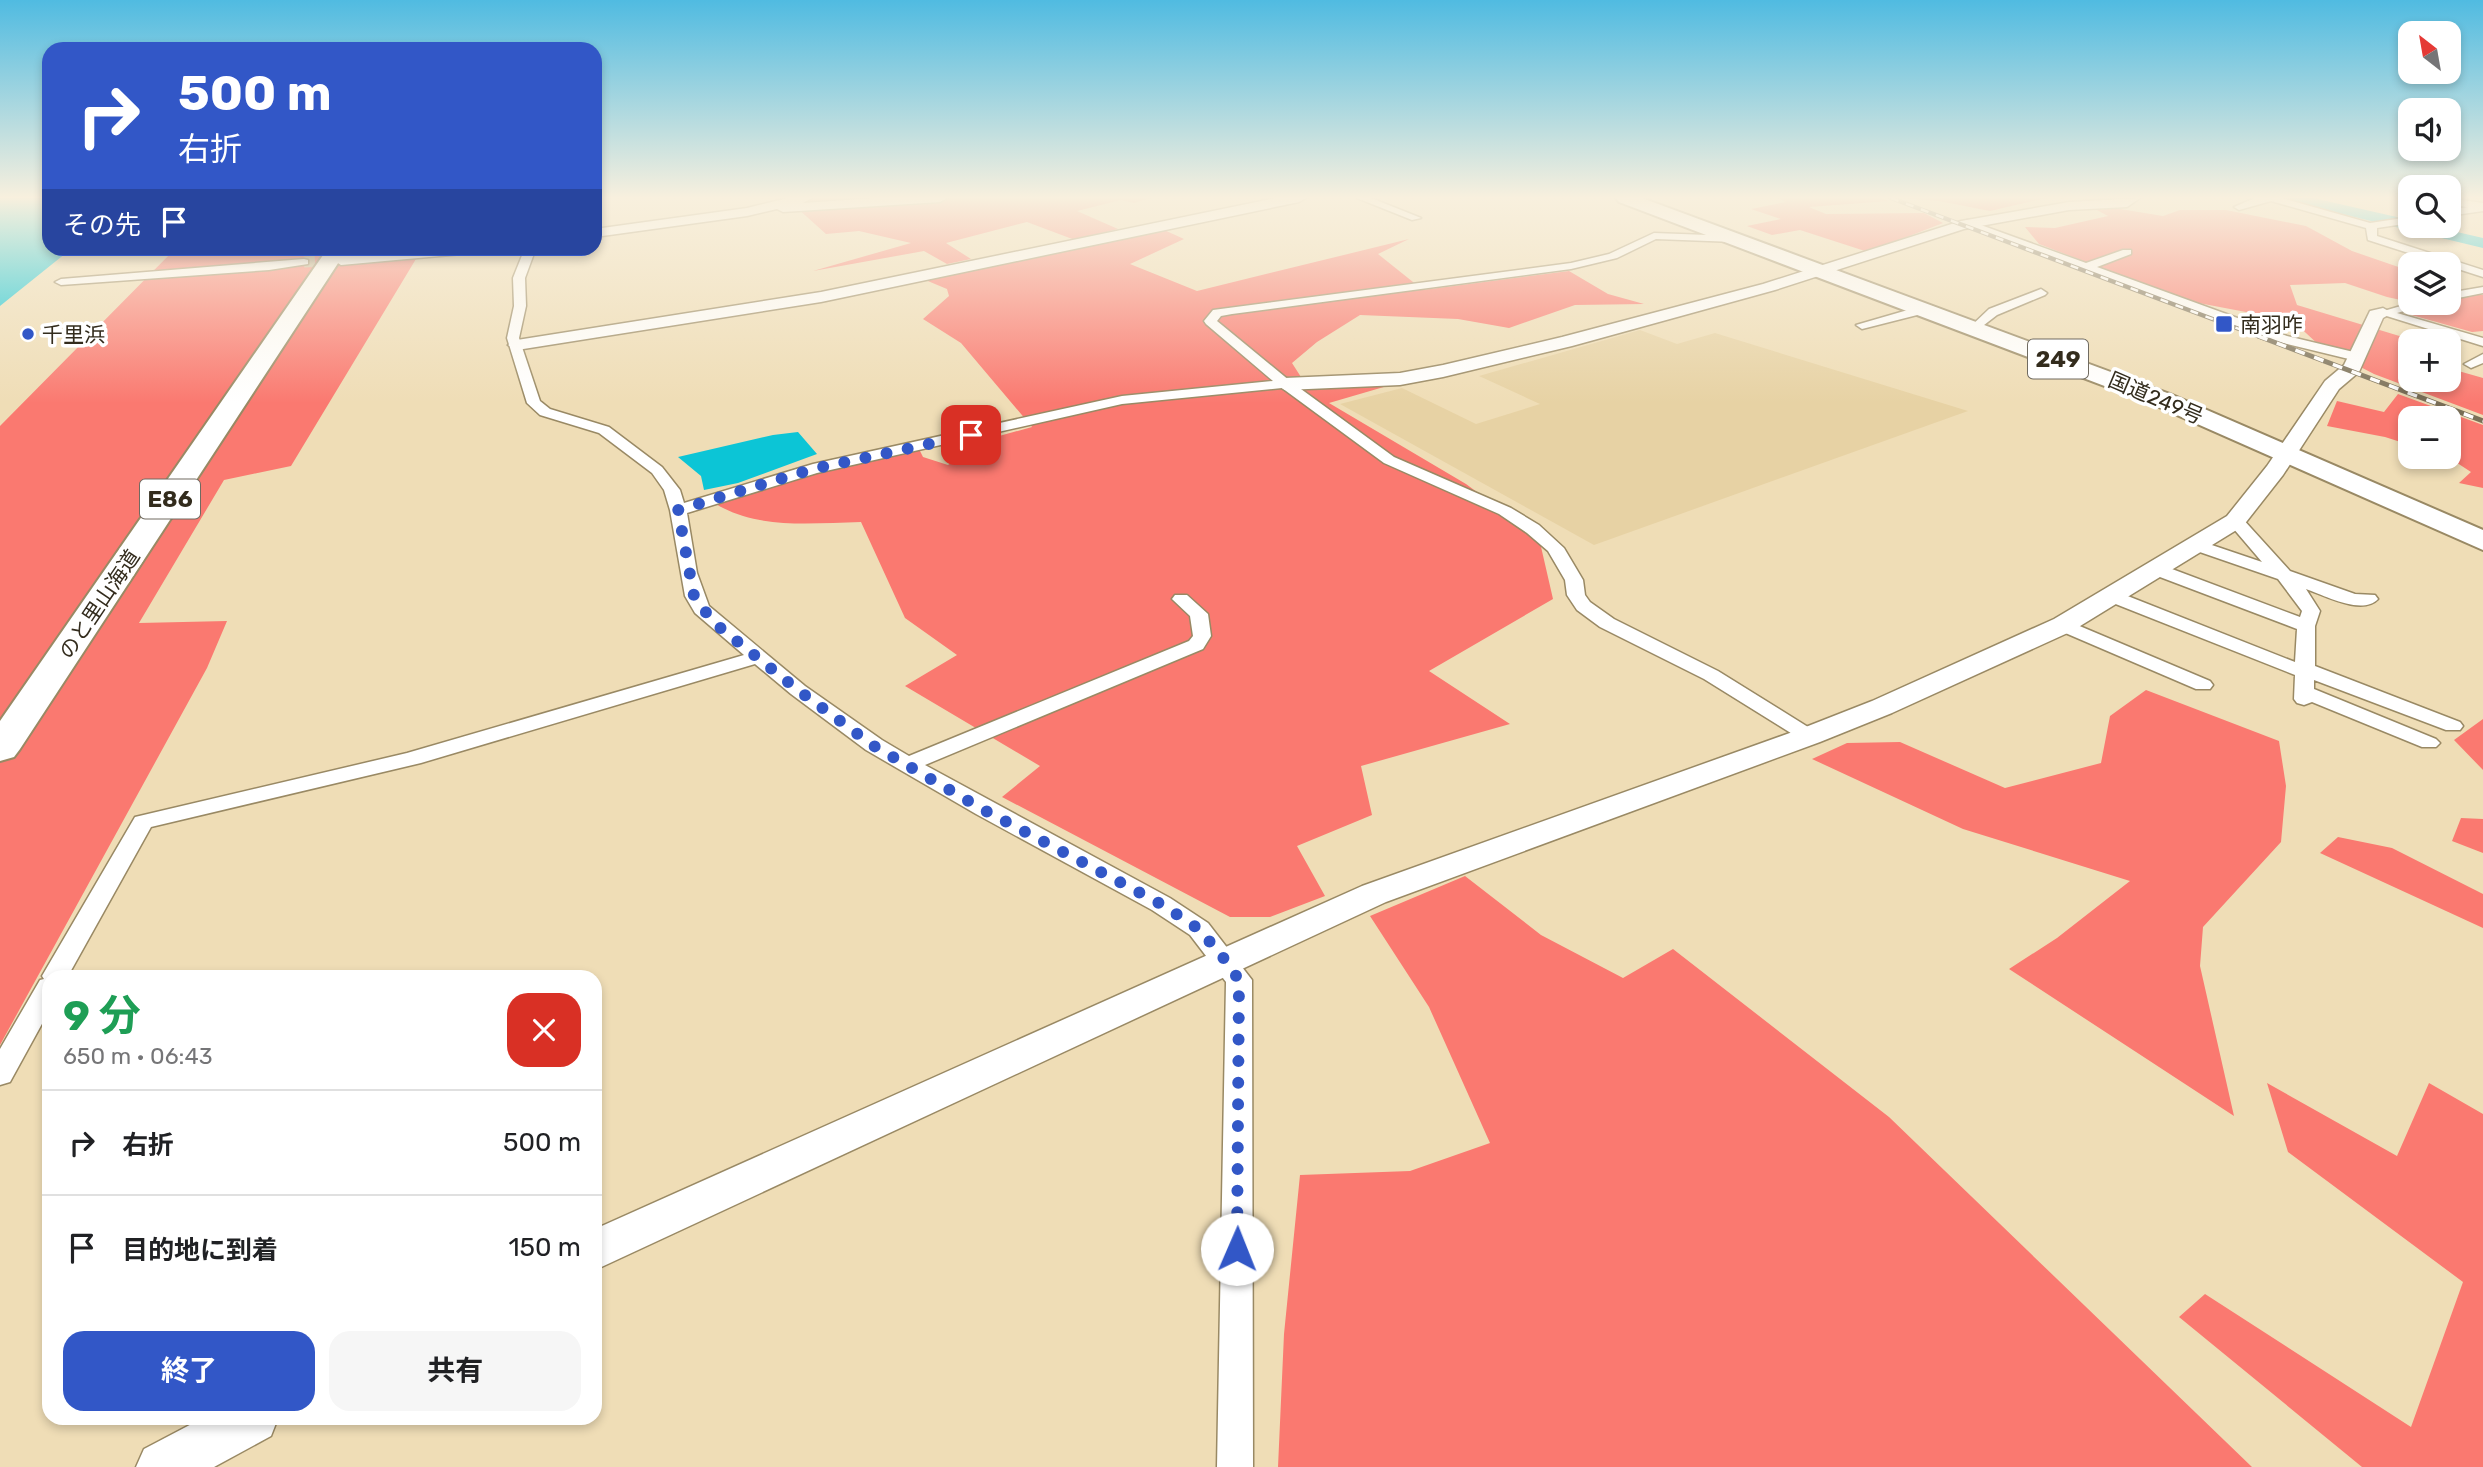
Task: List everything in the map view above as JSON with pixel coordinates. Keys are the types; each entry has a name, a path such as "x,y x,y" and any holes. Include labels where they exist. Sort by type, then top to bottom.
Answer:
{"highway":[{"name":"のと里山海道","path":"0,710 319,266"},
{"name":"のと里山海道","path":"0,749 319,266"},
{"name":"国道249号","path":"1807,266 2150,394 2483,541"}],"street":[{"path":"61,282 272,266"},
{"path":"524,266 519,278 521,302 513,338 538,408 595,426 657,470 672,490 678,510 694,596 713,622 874,746 1161,904 1199,929 1239,980 1236,1467"},
{"path":"517,345 823,297 973,266"},
{"path":"1568,266 1232,310 1217,313 1210,318 1215,327 1285,384 1389,460 1505,511 1533,529 1555,548 1574,580 1576,595 1583,606 1607,623 1711,675 1809,736"},
{"path":"678,510 824,467 1122,400 1285,384 1401,379 1566,342 1838,266"},
{"path":"2459,266 2483,274"},
{"path":"2464,268 2474,266"},
{"path":"2086,267 2291,341 2357,357"},
{"path":"2461,294 2483,290"},
{"path":"1975,328 1993,312 2041,293"},
{"path":"1862,326 1925,309"},
{"path":"602,1248 1374,894 1809,736 1882,707 2063,625 2114,597 2235,521 2287,454 2332,385 2352,368 2376,316 2398,309"},
{"path":"2383,313 2483,342"},
{"path":"2235,521 2286,576 2311,611 2306,626 2304,683"},
{"path":"2197,545 2353,599 2369,599"},
{"path":"2158,570 2306,626"},
{"path":"2114,597 2429,743"},
{"path":"907,765 1196,645 1202,636 1199,614 1181,598"},
{"path":"2063,625 2203,685"},
{"path":"58,970 143,822 413,758 757,657"},
{"path":"2304,683 2453,726"},
{"path":"0,1074 42,1000"},
{"path":"162,1467 240,1425"}],"shaded area":[{"path":"158,266 411,266 291,466 224,480 139,623 227,621 207,668 0,1045 0,426"},
{"path":"983,266 1136,266 1197,291 1297,266 1394,266 1423,290 1569,271 1608,294 1644,304 1575,305 1509,328 1458,319 1360,315 1317,342 1292,363 1308,388 1394,384 1329,403 1466,484 1539,538 1553,599 1429,671 1510,724 1361,766 1372,815 1297,846 1325,896 1270,917 1230,917 1002,797 1040,766 905,686 957,655 905,618 861,522 804,524 767,521 748,518 714,503 817,471 919,449 923,457 948,465 981,441 1032,427 961,343 923,319 949,296 947,289 923,279"},
{"path":"2098,266 2398,267 2398,299 2345,283 2290,285 2297,305 2398,336 2398,383 2374,374 2320,346 2293,321 2188,301"},
{"path":"2461,290 2483,295 2483,331 2472,332 2412,315 2461,315"},
{"path":"1640,330 1677,344 1715,333 1968,411 1594,545 1340,404 1402,388 1476,424 1540,404 1479,376"},
{"path":"2461,372 2483,378 2483,415 2422,392 2461,392"},
{"path":"2398,394 2431,406 2398,406 2398,441 2327,426 2337,401 2384,412"},
{"path":"2461,417 2483,425 2483,488 2459,483 2471,472 2461,465"},
{"path":"2146,690 2279,741 2286,786 2281,842 2203,927 2200,966 2234,1116 2009,969 2057,938 2130,881 1963,829 1812,759 1847,743 1900,742 2005,788 2101,763 2110,716"},
{"path":"2483,719 2483,770 2454,740"},
{"path":"2461,818 2483,819 2483,853 2452,841"},
{"path":"2338,837 2392,848 2483,894 2483,928 2320,853"},
{"path":"1465,876 1541,935 1623,978 1673,949 1889,1117 2252,1467 1278,1467 1284,1334 1300,1175 1410,1171 1490,1143 1429,1007 1370,916"},
{"path":"2267,1083 2397,1156 2429,1083 2483,1114 2483,1467 2362,1467 2179,1317 2205,1294 2411,1427 2463,1282 2288,1152"}],"water":[{"path":"0,266 49,266 0,306"},
{"path":"798,432 817,454 738,483 704,490 701,476 678,457 773,435"}],"railway":[{"path":"2073,266 2263,338"},
{"path":"2258,336 2483,421"}],"place":[{"name":"南羽咋","path":"2224,324"},
{"name":"千里浜","path":"28,334"}],"route":[{"path":"971,435 813,469 678,510 694,596 713,622 874,746 984,810 1161,904 1199,929 1225,960 1239,980 1237,1249"}]}
